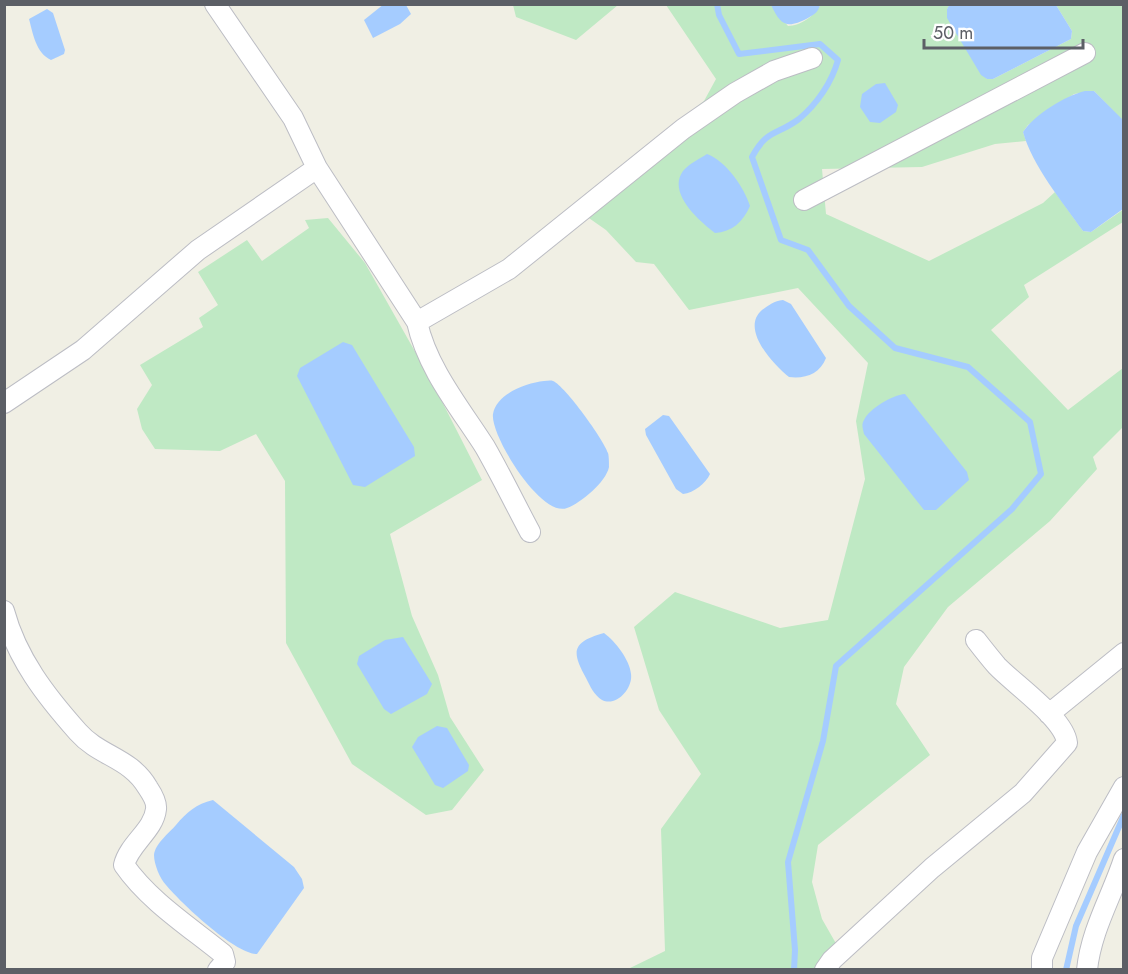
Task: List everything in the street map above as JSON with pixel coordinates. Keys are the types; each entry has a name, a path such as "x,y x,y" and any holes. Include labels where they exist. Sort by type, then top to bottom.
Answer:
{"street":[{"path":"214,4 293,118 317,168 417,322 421,340 443,382 486,449 530,532"},
{"path":"804,200 908,148 1085,53"},
{"path":"417,322 509,269 683,129 735,93 774,71 812,58"},
{"path":"4,403 83,350 198,250 317,168"},
{"path":"4,611 19,654 30,673 79,734 100,751 130,765 143,778 153,796 156,809 151,821 126,856 124,864 135,880 152,896 224,954 225,962 218,969"},
{"path":"825,969 932,868 1023,793 1067,743 1049,714 998,667 976,640"},
{"path":"1049,714 1124,653"},
{"path":"1042,969 1042,958 1088,852 1124,787"},
{"path":"1087,969 1089,951 1095,932 1114,890 1124,859"}],"green space":[{"path":"513,4 618,5 576,40 516,17"},
{"path":"666,5 771,5 788,26 807,19 820,5 950,5 947,9 987,79 993,79 1071,39 1072,31 1056,5 1123,5 1123,121 1094,91 1074,94 1028,125 1023,132 1026,141 995,144 922,167 822,169 826,214 929,261 1043,203 1055,192 1083,231 1091,232 1124,209 1123,222 1024,285 1029,297 991,330 1068,410 1123,368 1123,427 1093,457 1097,469 1050,521 948,607 904,667 896,704 930,755 818,845 812,882 822,919 838,947 832,969 628,969 665,951 661,829 701,774 659,710 634,627 675,592 780,628 828,620 865,479 856,421 868,363 798,288 689,310 654,264 636,262 606,230 586,216 589,201 584,196 704,101 716,79"},
{"path":"328,218 365,263 430,378 482,480 390,534 412,616 438,675 450,717 484,770 452,810 426,815 352,764 286,643 285,481 256,434 220,451 155,449 142,429 137,409 152,385 140,365 203,327 199,318 218,305 198,272 247,240 262,261 309,228 305,220"}],"water":[{"path":"384,4 406,5 411,14 400,24 373,38 364,20"},
{"path":"950,4 1056,5 1072,31 1071,39 993,79 987,79 981,75 947,18 947,9"},
{"path":"771,5 820,5 813,15 795,24 785,24"},
{"path":"47,9 53,13 65,50 64,54 51,60 39,48 29,19"},
{"path":"885,83 898,105 896,112 880,123 870,122 860,107 862,94 876,84"},
{"path":"1085,91 1094,91 1124,121 1123,209 1091,232 1083,231 1049,183 1033,157 1023,132 1028,125 1051,107"},
{"path":"707,154 721,162 733,176 750,206 744,217 727,231 715,233 701,221 687,206 679,188 679,179 683,171"},
{"path":"783,300 791,304 826,358 816,372 806,376 789,377 775,364 761,346 757,336 756,318 767,306"},
{"path":"343,342 352,345 414,447 415,456 365,487 353,485 297,376 300,368"},
{"path":"553,381 559,385 575,403 605,446 608,454 609,467 603,479 586,497 567,508 556,508 531,488 508,456 494,424 495,407 506,395 529,384"},
{"path":"905,394 967,472 969,480 936,510 924,510 864,434 862,427 867,416 876,407"},
{"path":"663,415 669,416 710,474 706,481 691,492 683,494 676,489 646,435 645,429"},
{"path":"604,633 621,651 631,674 627,690 613,701 602,700 592,690 581,669 577,654 580,644 593,636"},
{"path":"403,637 432,684 427,694 391,714 384,709 357,664 359,656 385,640"},
{"path":"437,726 447,728 469,765 468,771 443,788 435,785 412,747 418,737"},
{"path":"213,800 294,867 302,879 304,888 257,954 236,946 209,926 166,885 156,867 155,851 163,839 192,809"}],"waterway":[{"path":"717,4 719,15 739,54 820,44 838,60 828,84 812,107 799,119 767,137 752,157 781,240 808,250 849,306 895,348 968,367 1030,422 1041,474 1012,509 836,666 823,741 788,862 795,950 794,970"},
{"path":"1066,970 1076,926 1124,815"}]}
